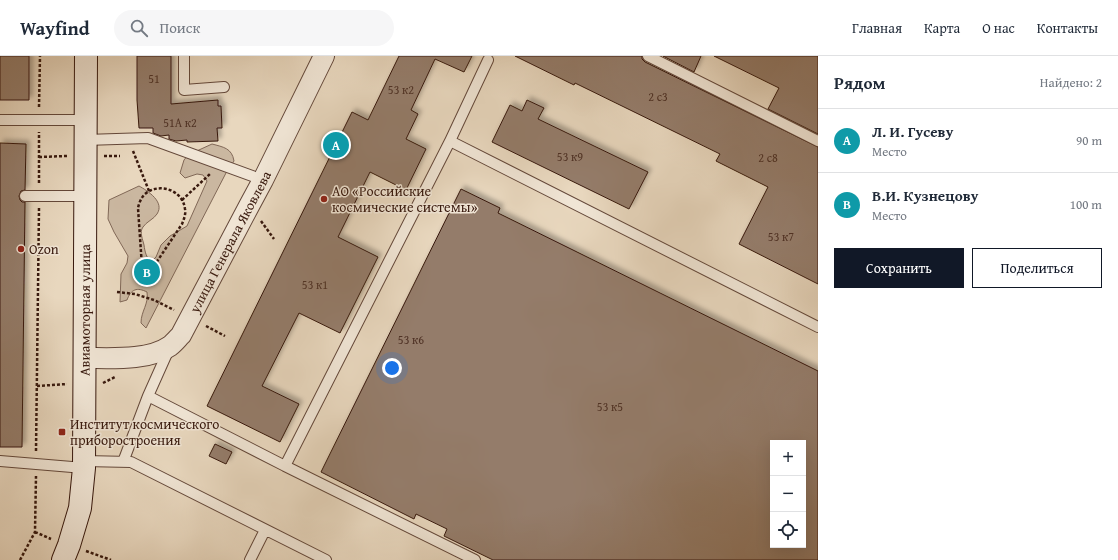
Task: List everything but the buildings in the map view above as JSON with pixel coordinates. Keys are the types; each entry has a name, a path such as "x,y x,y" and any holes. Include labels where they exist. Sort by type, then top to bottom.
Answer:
{"street":[{"name":"Авиамоторная улица","path":"63,560 80,508 84,464 86,56"},
{"name":"улица Генерала Яковлева","path":"85,358 144,356 170,346 181,335 263,180 324,56"}],"lane":[{"path":"184,56 184,90 224,87"},
{"path":"648,56 818,140"},
{"path":"285,466 450,141 488,60"},
{"path":"0,120 39,120 132,139 148,138 263,180"},
{"path":"450,141 818,327"},
{"path":"25,196 85,196"},
{"path":"123,462 148,396 170,346"},
{"path":"148,396 475,560"},
{"path":"0,461 36,464 131,462 326,560"},
{"path":"250,560 265,530"}],"path":[{"path":"20,560 35,532 40,56"},
{"path":"132,139 132,149 149,192"},
{"path":"39,157 71,156"},
{"path":"103,156 120,156"},
{"path":"182,200 220,164"},
{"path":"161,188 170,189 182,200 185,208 185,216 182,224 152,269 152,276 148,278 144,277 141,271 138,208 140,200 149,192 161,188"},
{"path":"142,267 150,266 152,269"},
{"path":"117,292 135,294 174,310"},
{"path":"204,325 225,336"},
{"path":"102,383 115,377"},
{"path":"37,386 71,384"}],"shaded area":[{"path":"212,144 223,147 229,151 234,161 227,171 146,328 141,323 147,300 147,292 137,289 130,293 127,300 120,302 121,274 127,263 128,256 108,219 109,200 139,186 151,194 157,201 159,210 157,214 144,225 141,231 145,252 151,262 156,257 161,245 170,236 187,226 207,181 203,175 197,174 185,178 180,173 184,160 188,155"}],"place":[{"name":"Л. И. Гусеву","path":"336,145"},
{"name":"АО «Российские космические системы»","path":"324,199"},
{"name":"Ozon","path":"21,249"},
{"name":"В.И. Кузнецову","path":"147,272"},
{"name":"Институт космического приборостроения","path":"62,432"}]}
